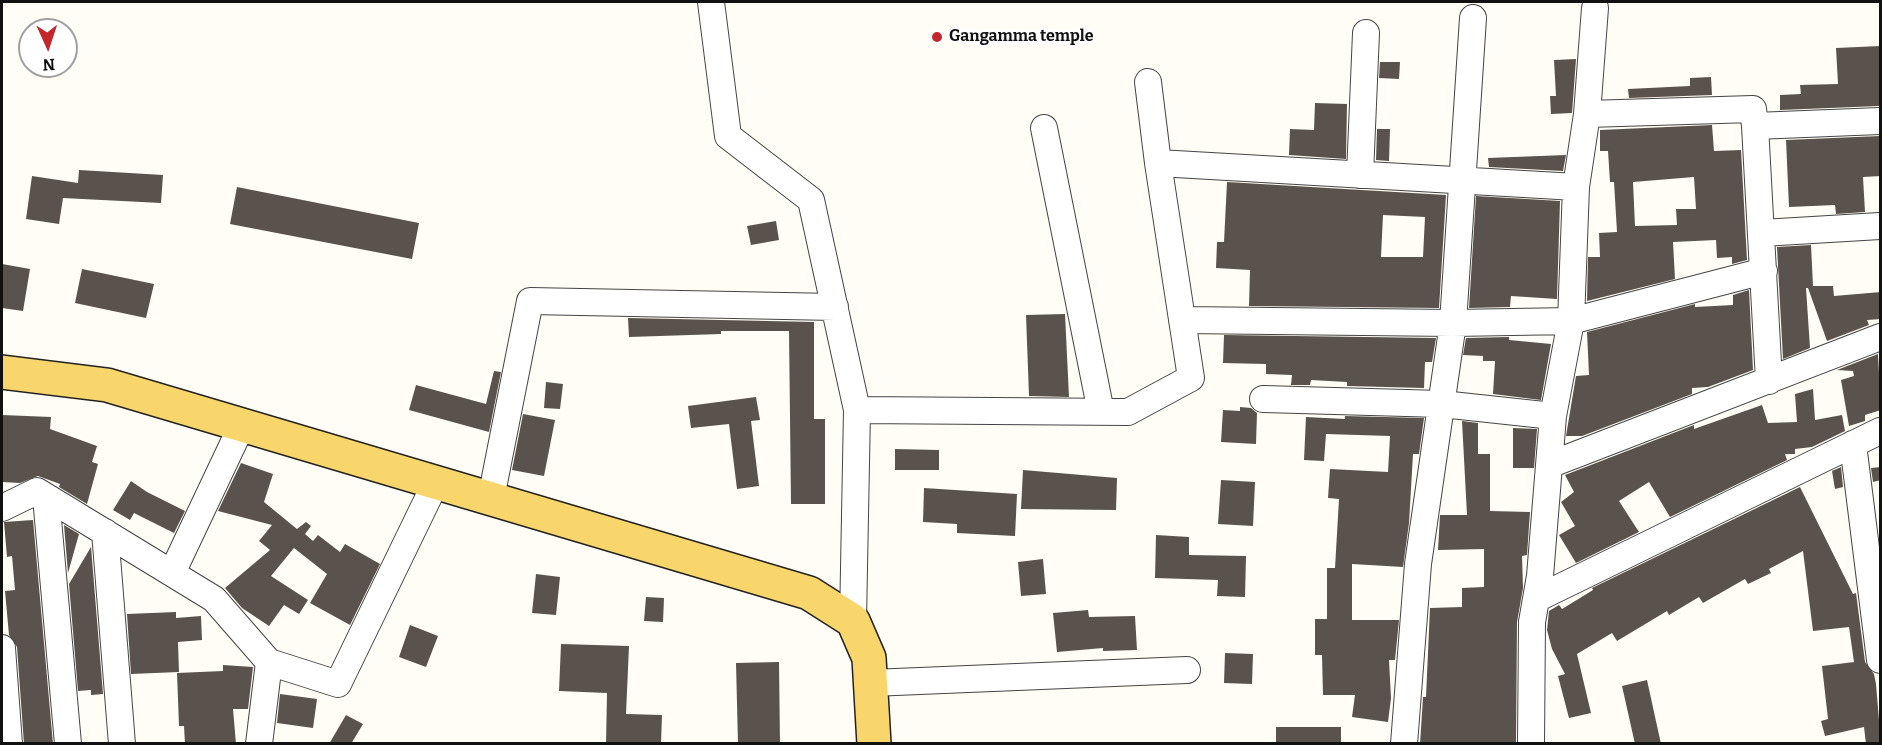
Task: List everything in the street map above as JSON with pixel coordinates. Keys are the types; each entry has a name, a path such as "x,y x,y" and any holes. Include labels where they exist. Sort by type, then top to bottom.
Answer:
{"main road":[{"path":"2,372 107,385 809,592 853,621 870,658 874,744"}],"street":[{"path":"711,2 728,136 811,200 857,410 853,621"},
{"path":"1531,744 1532,621 1553,416 1571,321 1576,187 1587,114 1595,8"},
{"path":"1404,744 1418,564 1454,323 1461,181 1473,18"},
{"path":"1360,175 1366,33"},
{"path":"857,410 1128,412 1191,378 1148,82"},
{"path":"1587,114 1753,109 1770,381"},
{"path":"1755,126 1881,121"},
{"path":"1044,128 1101,411"},
{"path":"1158,163 1576,187"},
{"path":"1762,233 1881,226"},
{"path":"1182,320 1454,323 1571,321 1764,271"},
{"path":"491,498 530,301 835,307"},
{"path":"1549,465 1881,337"},
{"path":"1263,399 1442,404 1553,416"},
{"path":"172,573 242,425"},
{"path":"1536,599 1881,431"},
{"path":"1853,444 1881,660"},
{"path":"2,508 37,491 214,599 269,662 339,684 436,482"},
{"path":"46,497 68,744"},
{"path":"105,532 122,744"},
{"path":"2,648 9,744"},
{"path":"259,744 269,662"},
{"path":"871,683 1187,670"}],"building":[{"path":"1880,46 1879,106 1780,110 1780,95 1801,94 1800,85 1838,84 1836,48"},
{"path":"1576,59 1572,113 1551,114 1550,96 1556,96 1554,60"},
{"path":"1380,62 1400,62 1399,79 1379,78"},
{"path":"1711,77 1712,95 1629,98 1628,89 1690,86 1690,78"},
{"path":"1315,103 1347,104 1346,159 1289,155 1290,129 1314,130"},
{"path":"1712,125 1714,151 1741,150 1747,260 1732,264 1732,257 1717,258 1716,240 1673,242 1675,279 1587,301 1588,257 1600,257 1599,233 1617,232 1614,182 1610,182 1608,151 1600,151 1600,130","holes":["1694,177 1696,209 1676,209 1677,225 1635,226 1633,182"]},
{"path":"1377,129 1390,129 1389,161 1376,160"},
{"path":"1880,136 1881,176 1863,177 1865,212 1836,214 1835,205 1789,207 1786,140"},
{"path":"1566,155 1563,171 1489,167 1488,158"},
{"path":"79,170 163,175 161,203 63,198 59,224 26,219 32,176 78,183"},
{"path":"1227,182 1446,195 1439,308 1249,306 1250,270 1216,268 1217,242 1224,242","holes":["1383,215 1425,217 1423,257 1381,257"]},
{"path":"237,187 419,223 412,259 230,224"},
{"path":"1476,196 1560,201 1557,299 1511,296 1510,307 1469,308"},
{"path":"776,221 779,240 751,245 747,226"},
{"path":"1811,245 1813,286 1833,286 1834,296 1881,292 1881,319 1867,320 1869,325 1827,341 1808,288 1806,288 1810,348 1783,359 1777,247"},
{"path":"2,264 30,269 23,311 2,308"},
{"path":"82,269 154,284 146,318 75,303"},
{"path":"1749,290 1753,370 1708,387 1692,388 1692,394 1582,436 1566,436 1576,376 1589,375 1587,332 1695,304 1695,307 1733,305 1733,295"},
{"path":"1065,314 1069,397 1029,396 1026,315"},
{"path":"628,318 814,322 814,419 825,419 825,504 791,504 789,331 721,331 721,334 629,337"},
{"path":"1224,335 1436,338 1432,362 1425,362 1424,388 1347,386 1347,382 1311,380 1310,385 1291,385 1292,375 1266,374 1266,364 1223,363"},
{"path":"1509,337 1509,340 1551,344 1541,400 1493,394 1495,361 1483,361 1483,356 1463,355 1466,338"},
{"path":"1878,354 1881,410 1865,415 1865,421 1849,426 1841,380 1854,376 1853,371 1837,370"},
{"path":"494,371 501,372 489,432 409,410 416,385 486,404"},
{"path":"546,382 563,384 560,409 544,408"},
{"path":"1813,389 1815,420 1842,415 1845,431 1812,447 1795,449 1795,454 1785,454 1787,460 1670,517 1649,482 1619,501 1639,532 1576,563 1559,535 1575,526 1561,502 1574,492 1565,475 1694,425 1694,429 1762,405 1768,423 1797,422 1795,394"},
{"path":"756,397 760,420 751,421 759,486 737,489 729,424 691,428 688,406"},
{"path":"1240,407 1251,408 1257,413 1256,444 1221,442 1223,410 1240,411"},
{"path":"523,414 555,420 544,476 512,470"},
{"path":"2,415 51,417 50,429 97,446 92,462 98,464 87,504 59,487 60,484 38,476 20,483 2,482"},
{"path":"1345,416 1424,418 1419,454 1413,454 1409,523 1403,567 1352,564 1352,620 1399,620 1395,660 1389,660 1391,698 1388,722 1352,717 1355,695 1323,695 1322,655 1315,655 1315,619 1327,619 1327,568 1335,568 1339,499 1328,498 1330,469 1388,472 1390,436 1326,434 1324,461 1304,460 1306,417 1345,419"},
{"path":"1462,421 1478,423 1478,454 1490,454 1490,511 1530,512 1527,555 1522,556 1523,588 1517,622 1516,744 1420,744 1423,697 1426,697 1430,608 1462,607 1462,588 1484,587 1484,549 1438,550 1440,515 1467,515"},
{"path":"1513,428 1537,429 1534,468 1513,468"},
{"path":"895,449 939,450 939,470 895,470"},
{"path":"241,463 273,474 264,502 297,529 306,522 311,526 305,534 313,541 318,535 340,552 345,544 380,564 350,625 310,603 327,574 294,548 271,576 308,600 299,614 284,605 269,626 242,608 225,588 270,550 259,541 272,525 218,511"},
{"path":"1841,467 1843,487 1835,489 1832,471"},
{"path":"1881,467 1881,480 1873,482 1871,468"},
{"path":"1023,470 1117,478 1116,510 1021,509"},
{"path":"1221,480 1255,482 1253,526 1218,524"},
{"path":"131,481 147,492 185,511 174,533 134,513 130,520 113,510"},
{"path":"1800,487 1853,594 1856,593 1865,662 1874,674 1876,684 1881,744 1866,744 1864,727 1825,736 1821,721 1828,719 1822,666 1854,662 1849,627 1813,631 1803,551 1769,569 1771,573 1748,584 1745,579 1703,603 1699,597 1669,615 1667,611 1617,641 1612,633 1577,654 1591,713 1569,718 1558,676 1565,674 1552,649 1547,630 1549,611 1559,605 1562,609 1593,590 1592,588"},
{"path":"924,488 1017,494 1015,536 957,533 957,524 923,522"},
{"path":"33,520 53,744 24,744 17,647 9,635 5,591 15,590 12,556 7,557 4,522"},
{"path":"64,525 79,534 68,573"},
{"path":"1156,535 1189,537 1189,555 1246,556 1245,597 1217,596 1218,580 1155,578"},
{"path":"91,547 103,694 91,695 91,690 78,691 69,584"},
{"path":"1043,559 1046,594 1021,596 1018,562"},
{"path":"536,574 560,577 556,615 532,613"},
{"path":"646,597 664,598 663,622 644,621"},
{"path":"1088,610 1089,617 1135,616 1137,650 1103,651 1103,648 1057,652 1053,613"},
{"path":"176,612 176,618 201,616 202,640 178,642 179,672 131,674 127,614"},
{"path":"410,625 438,636 426,667 399,657"},
{"path":"561,644 629,646 626,714 662,715 661,744 606,744 607,693 559,691"},
{"path":"1225,653 1253,654 1252,684 1224,683"},
{"path":"779,662 780,744 738,744 736,663"},
{"path":"223,665 253,667 248,709 233,709 236,744 185,744 184,726 179,726 177,673 223,671"},
{"path":"1647,680 1661,744 1635,744 1622,686"},
{"path":"280,694 317,699 313,728 277,723"},
{"path":"346,715 363,724 351,744 329,744"},
{"path":"1276,727 1341,727 1341,744 1276,744"}],"place":[{"name":"Gangamma temple","path":"937,37"}]}
